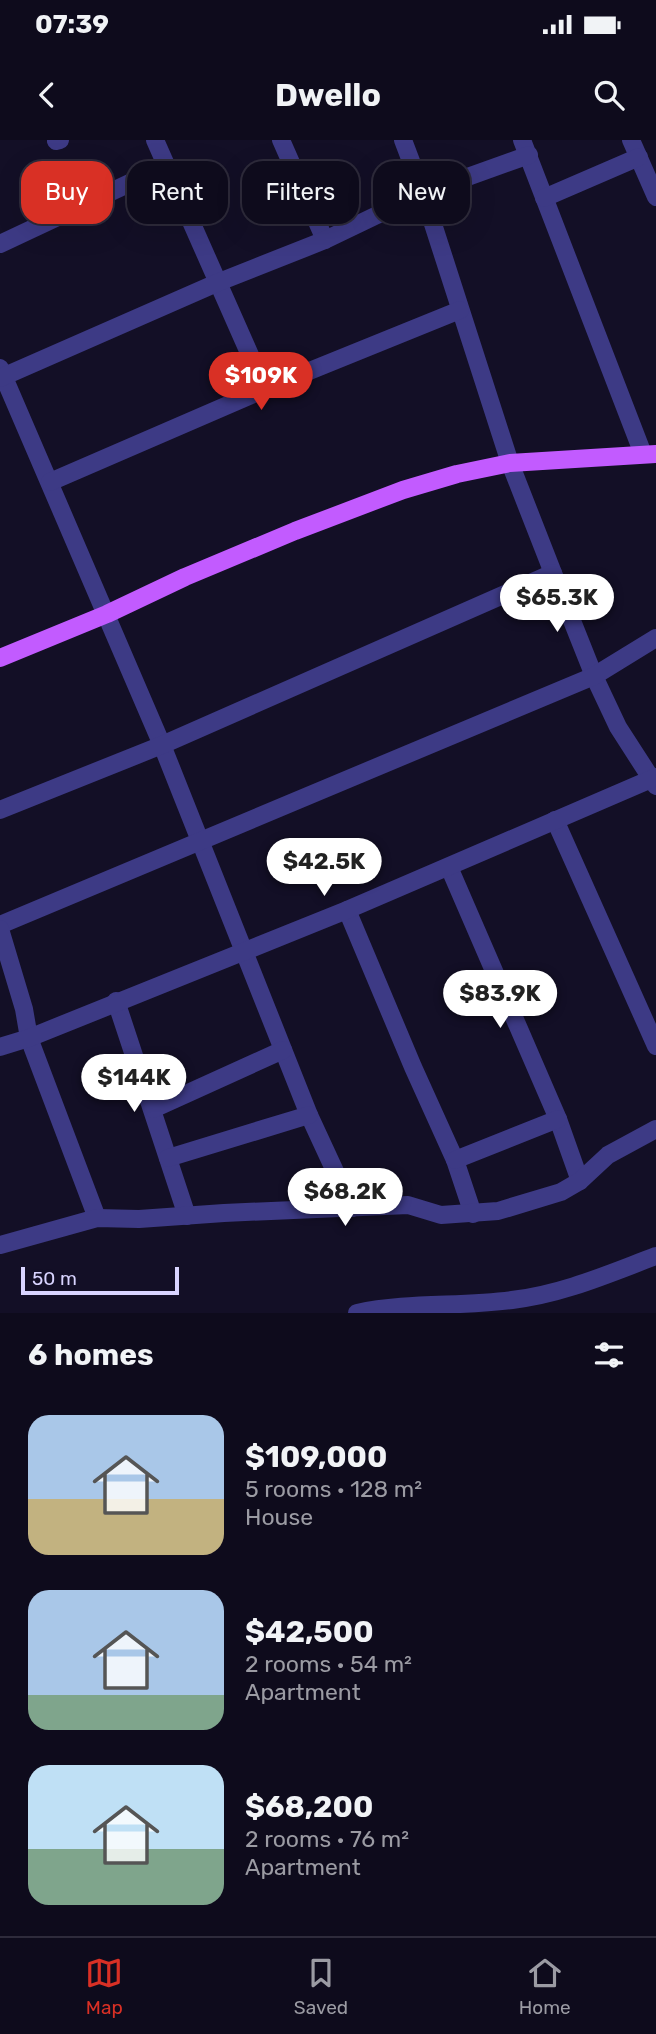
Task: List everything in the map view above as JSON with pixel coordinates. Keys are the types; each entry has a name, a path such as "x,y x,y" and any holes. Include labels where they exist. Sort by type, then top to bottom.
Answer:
{"main road":[{"path":"0,658 307,526 414,487 457,474 510,463 650,454"}],"street":[{"path":"155,140 164,161"},
{"path":"281,140 325,240"},
{"path":"402,140 410,161"},
{"path":"631,140 656,198"},
{"path":"470,172 525,147 650,454"},
{"path":"544,198 639,157"},
{"path":"0,244 127,184"},
{"path":"352,1208 309,1115 201,841 107,614 1,374 325,240 373,217"},
{"path":"192,224 265,389"},
{"path":"0,1047 29,1038 244,951 655,780 618,727 594,676 510,463 489,391 433,224"},
{"path":"50,482 265,389 460,310"},
{"path":"0,810 162,745 553,573"},
{"path":"96,1218 29,1038 24,1010 0,927 594,676 656,638"},
{"path":"555,820 656,1046"},
{"path":"449,867 558,1119 580,1181"},
{"path":"347,909 455,1160 473,1214"},
{"path":"116,1001 187,1216"},
{"path":"153,1110 283,1050"},
{"path":"168,1158 309,1115"},
{"path":"455,1160 558,1119"},
{"path":"0,1245 96,1218 408,1205 441,1215 473,1214 524,1205 561,1192 580,1181 608,1155 656,1129"},
{"path":"357,1313 442,1304 510,1301 548,1294 582,1285 656,1256"}]}
